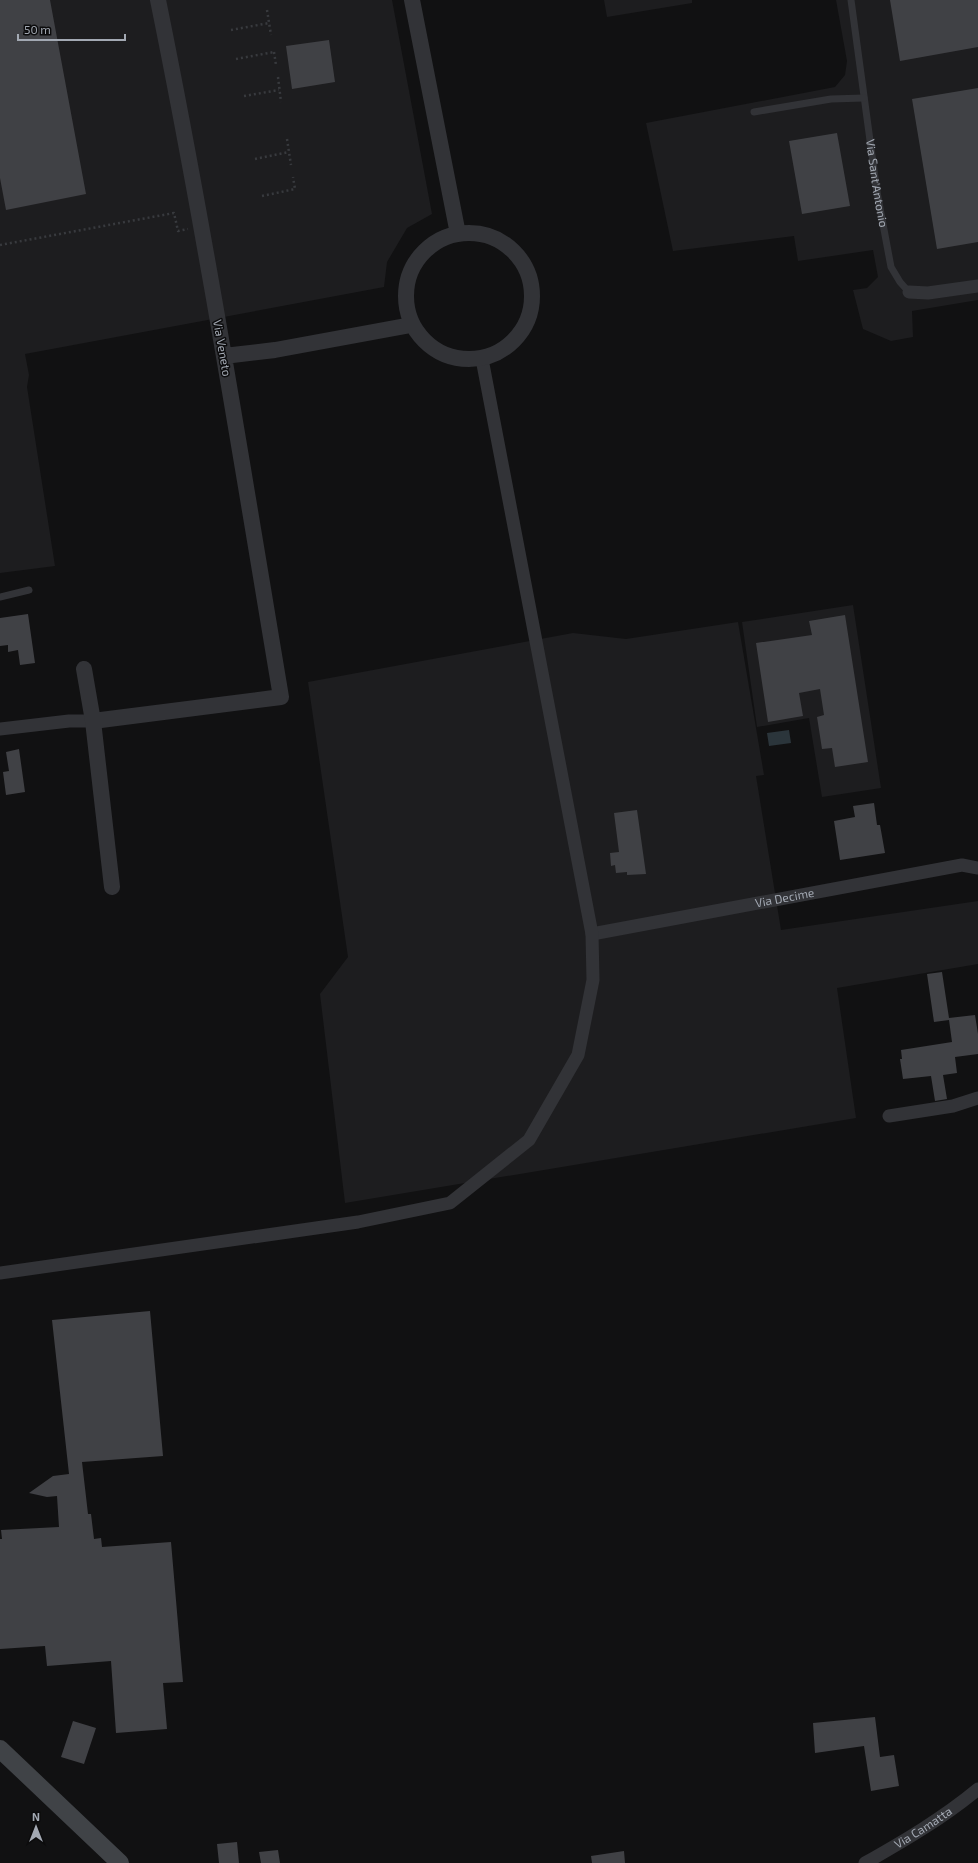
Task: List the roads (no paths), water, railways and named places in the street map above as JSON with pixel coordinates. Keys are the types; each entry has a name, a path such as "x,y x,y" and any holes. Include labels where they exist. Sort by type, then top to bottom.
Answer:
{"main road":[{"path":"0,1749 120,1863"}],"street":[{"name":"Via Veneto","path":"94,721 281,697 224,356 158,0"},
{"path":"412,0 458,234"},
{"path":"477,233 495,238 511,249 519,258 523,263 530,280 532,299 528,320 518,338 502,351 482,359 461,360 441,354 424,342 411,325 405,306 405,286 412,268 423,252 439,240 458,234 477,233"},
{"name":"Via Sant'Antonio","path":"909,292 928,293 978,286"},
{"path":"224,356 275,350 411,325"},
{"path":"0,1273 358,1222 450,1203 529,1140 578,1055 593,980 592,934 482,359"},
{"path":"84,669 94,721 112,887"},
{"path":"0,729 69,721 94,721"},
{"name":"Via Decime","path":"592,934 962,865 978,868"},
{"path":"889,1116 952,1106 978,1098"},
{"name":"Via Camatta","path":"864,1863 902,1842 957,1807 978,1788"}],"lane":[{"name":"Via Sant'Antonio","path":"850,0 876,192 891,267 900,282 909,292"},
{"path":"754,112 831,99 864,98"},
{"path":"0,597 29,590"}]}
